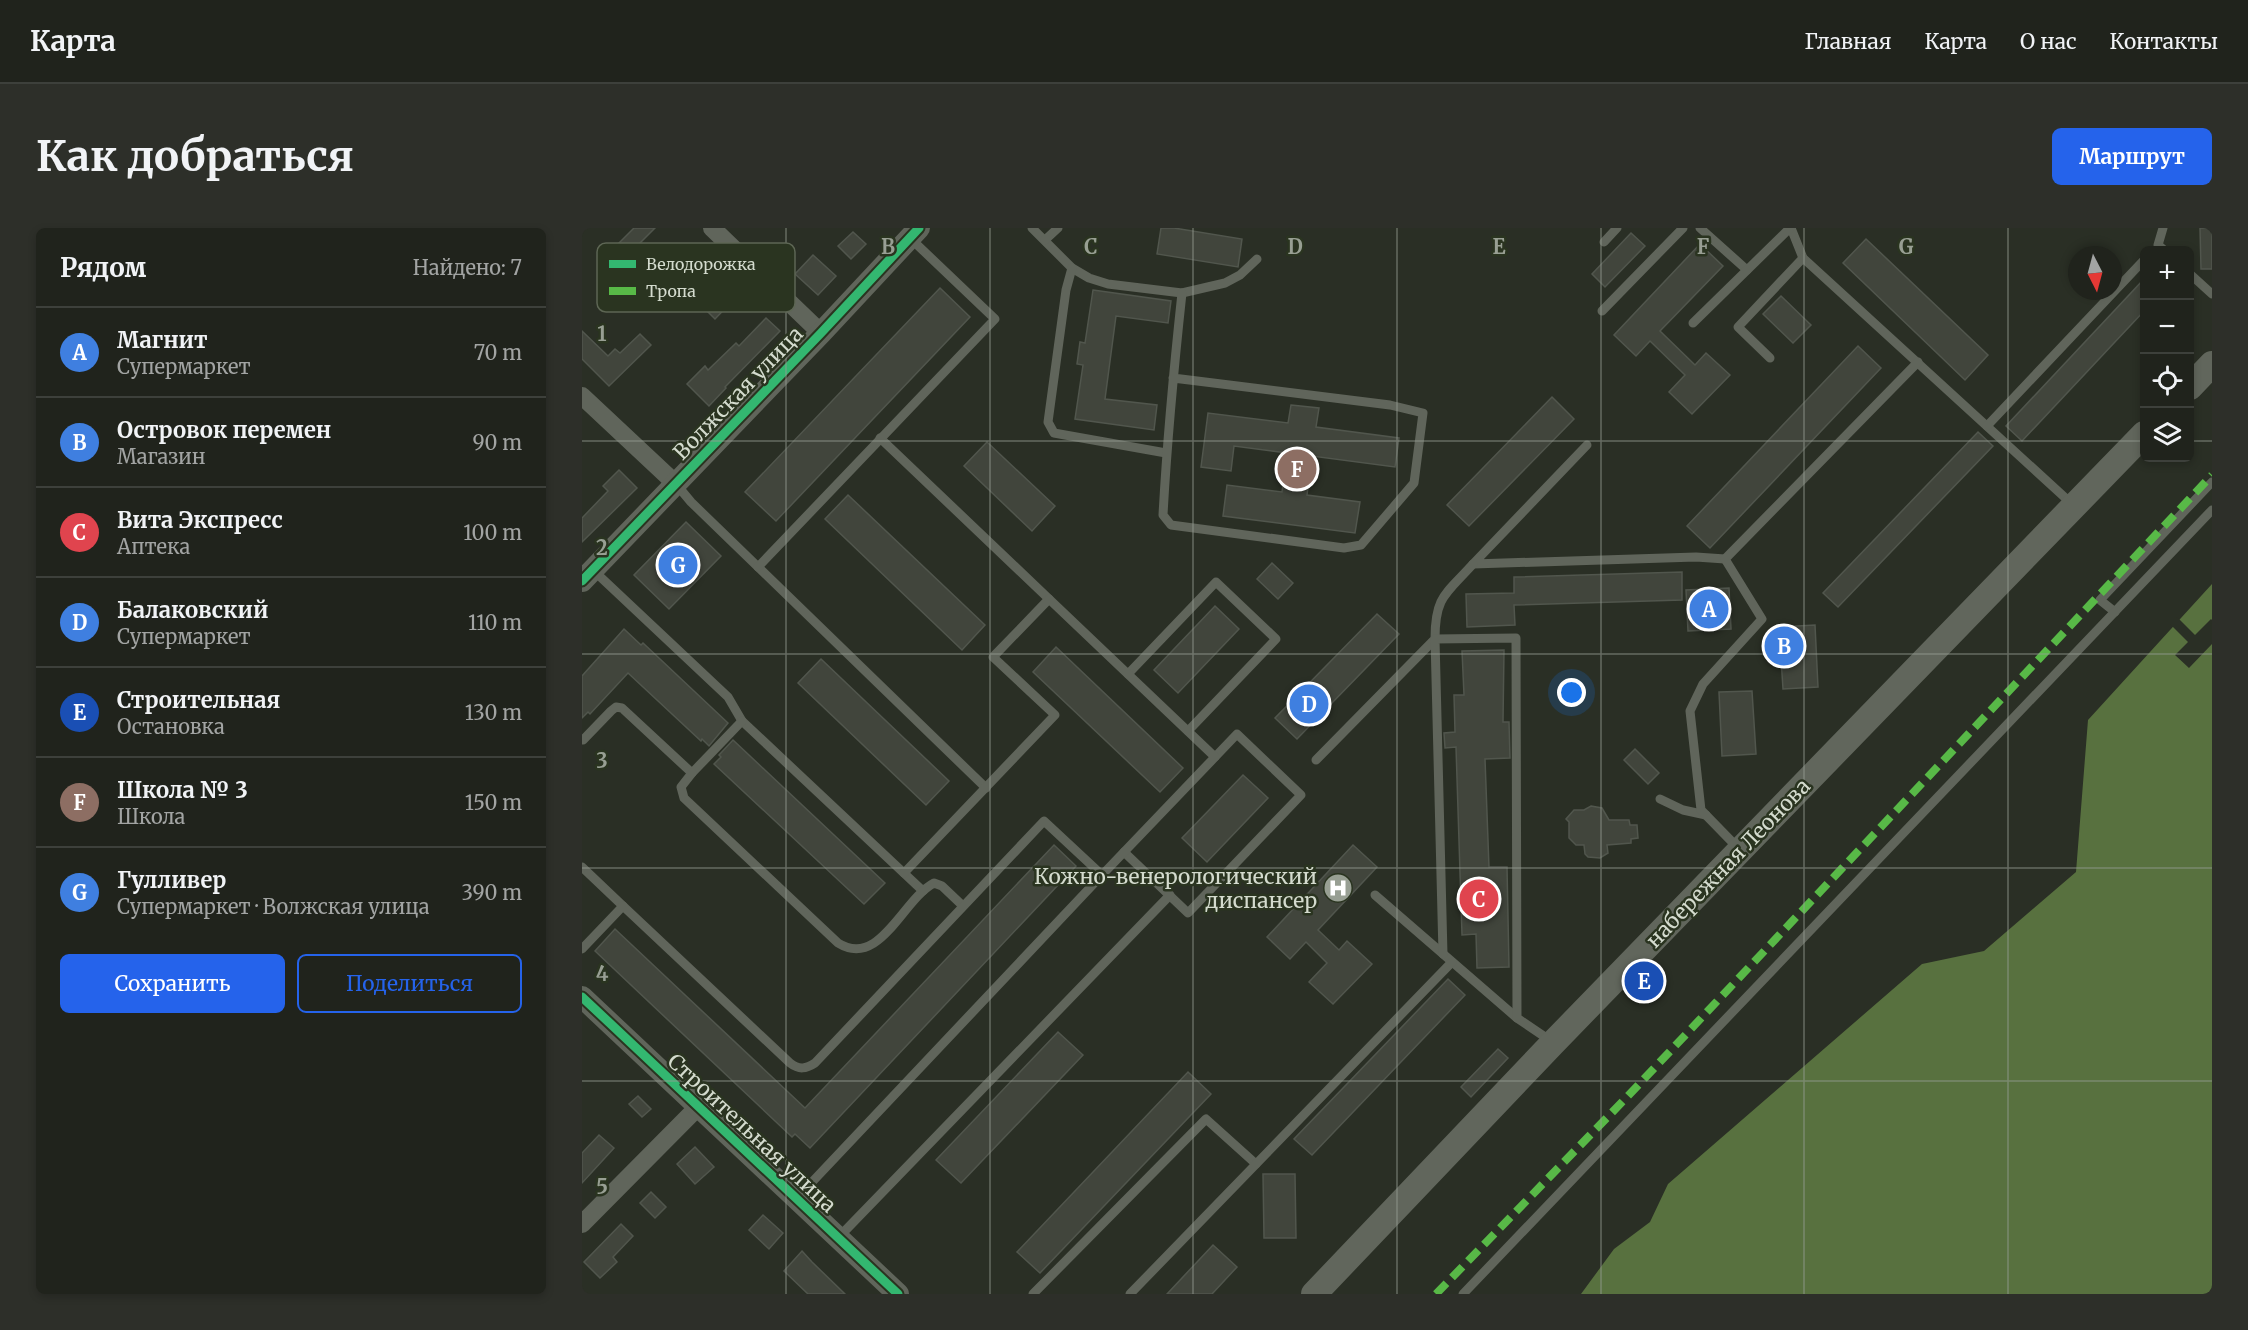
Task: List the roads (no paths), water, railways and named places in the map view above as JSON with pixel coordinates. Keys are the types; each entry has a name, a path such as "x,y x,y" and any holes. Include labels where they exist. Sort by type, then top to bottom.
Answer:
{"main road":[{"path":"2194,383 2212,364"},
{"name":"набережная Леонова","path":"1314,1294 1553,1043 2140,439"}],"street":[{"path":"712,228 728,243"},
{"name":"Волжская улица","path":"587,575 821,333 914,233"},
{"path":"795,308 821,333"},
{"path":"582,396 676,484"},
{"name":"Строительная улица","path":"582,997 898,1294"},
{"path":"582,1224 698,1107"}],"lane":[{"path":"1032,228 1072,268 1089,278 1108,284 1182,293 1226,283 1240,275 1257,259"},
{"path":"1045,240 1058,228"},
{"path":"1604,242 1617,228"},
{"path":"1602,311 1683,228"},
{"path":"1700,228 1747,270"},
{"path":"1693,323 1790,228 1803,258 2074,507"},
{"path":"2160,246 2163,228"},
{"path":"758,567 995,319 914,233"},
{"path":"1770,358 1738,327 1803,258"},
{"path":"1987,426 2140,265"},
{"path":"1072,268 1066,290 1048,422 1054,433 1166,453"},
{"path":"2194,277 2212,294"},
{"path":"1173,378 1389,405 1423,412 1414,483 1361,545 1344,548 1171,525 1163,515 1166,453 1173,378 1182,293"},
{"path":"1473,564 1696,557 1725,559 1918,362"},
{"path":"880,438 1215,757"},
{"path":"1443,954 1435,617 1440,601 1587,445"},
{"path":"2115,612 2100,600 2212,482"},
{"path":"676,484 758,567 986,788"},
{"path":"1463,1294 2212,510"},
{"path":"1725,559 1762,619 1703,684 1690,711 1701,810 1741,851"},
{"path":"587,575 728,697 742,720 924,891"},
{"path":"1128,674 1216,582 1233,598 1276,639 1188,731"},
{"path":"904,873 1055,715 993,657 1049,599"},
{"path":"1316,760 1435,639 1515,638 1517,1018"},
{"path":"582,740 616,707 622,708 692,773"},
{"path":"742,720 681,787 684,798 838,943 847,949 858,951 876,942 929,885 938,884 963,906"},
{"path":"796,1198 1102,875 1124,852 1215,757 1237,734 1301,795 1188,913 1124,852"},
{"path":"1660,799 1683,810 1706,815"},
{"path":"582,867 797,1068 807,1068 815,1063 1044,821 1102,875"},
{"path":"1374,895 1517,1018 1553,1043"},
{"path":"838,1238 1170,896"},
{"path":"582,949 623,906"},
{"path":"1130,1294 1452,962"},
{"path":"1033,1294 1206,1119 1256,1164"}],"place":[{"name":"Школа № 3","path":"1297,469"},
{"name":"Гулливер","path":"678,565"},
{"name":"Магнит","path":"1709,609"},
{"name":"Островок перемен","path":"1784,646"},
{"name":"Балаковский","path":"1309,704"},
{"name":"Кожно-венерологический диспансер","path":"1338,888"},
{"name":"Вита Экспресс","path":"1479,899"},
{"name":"Строительная","path":"1644,981"}]}
